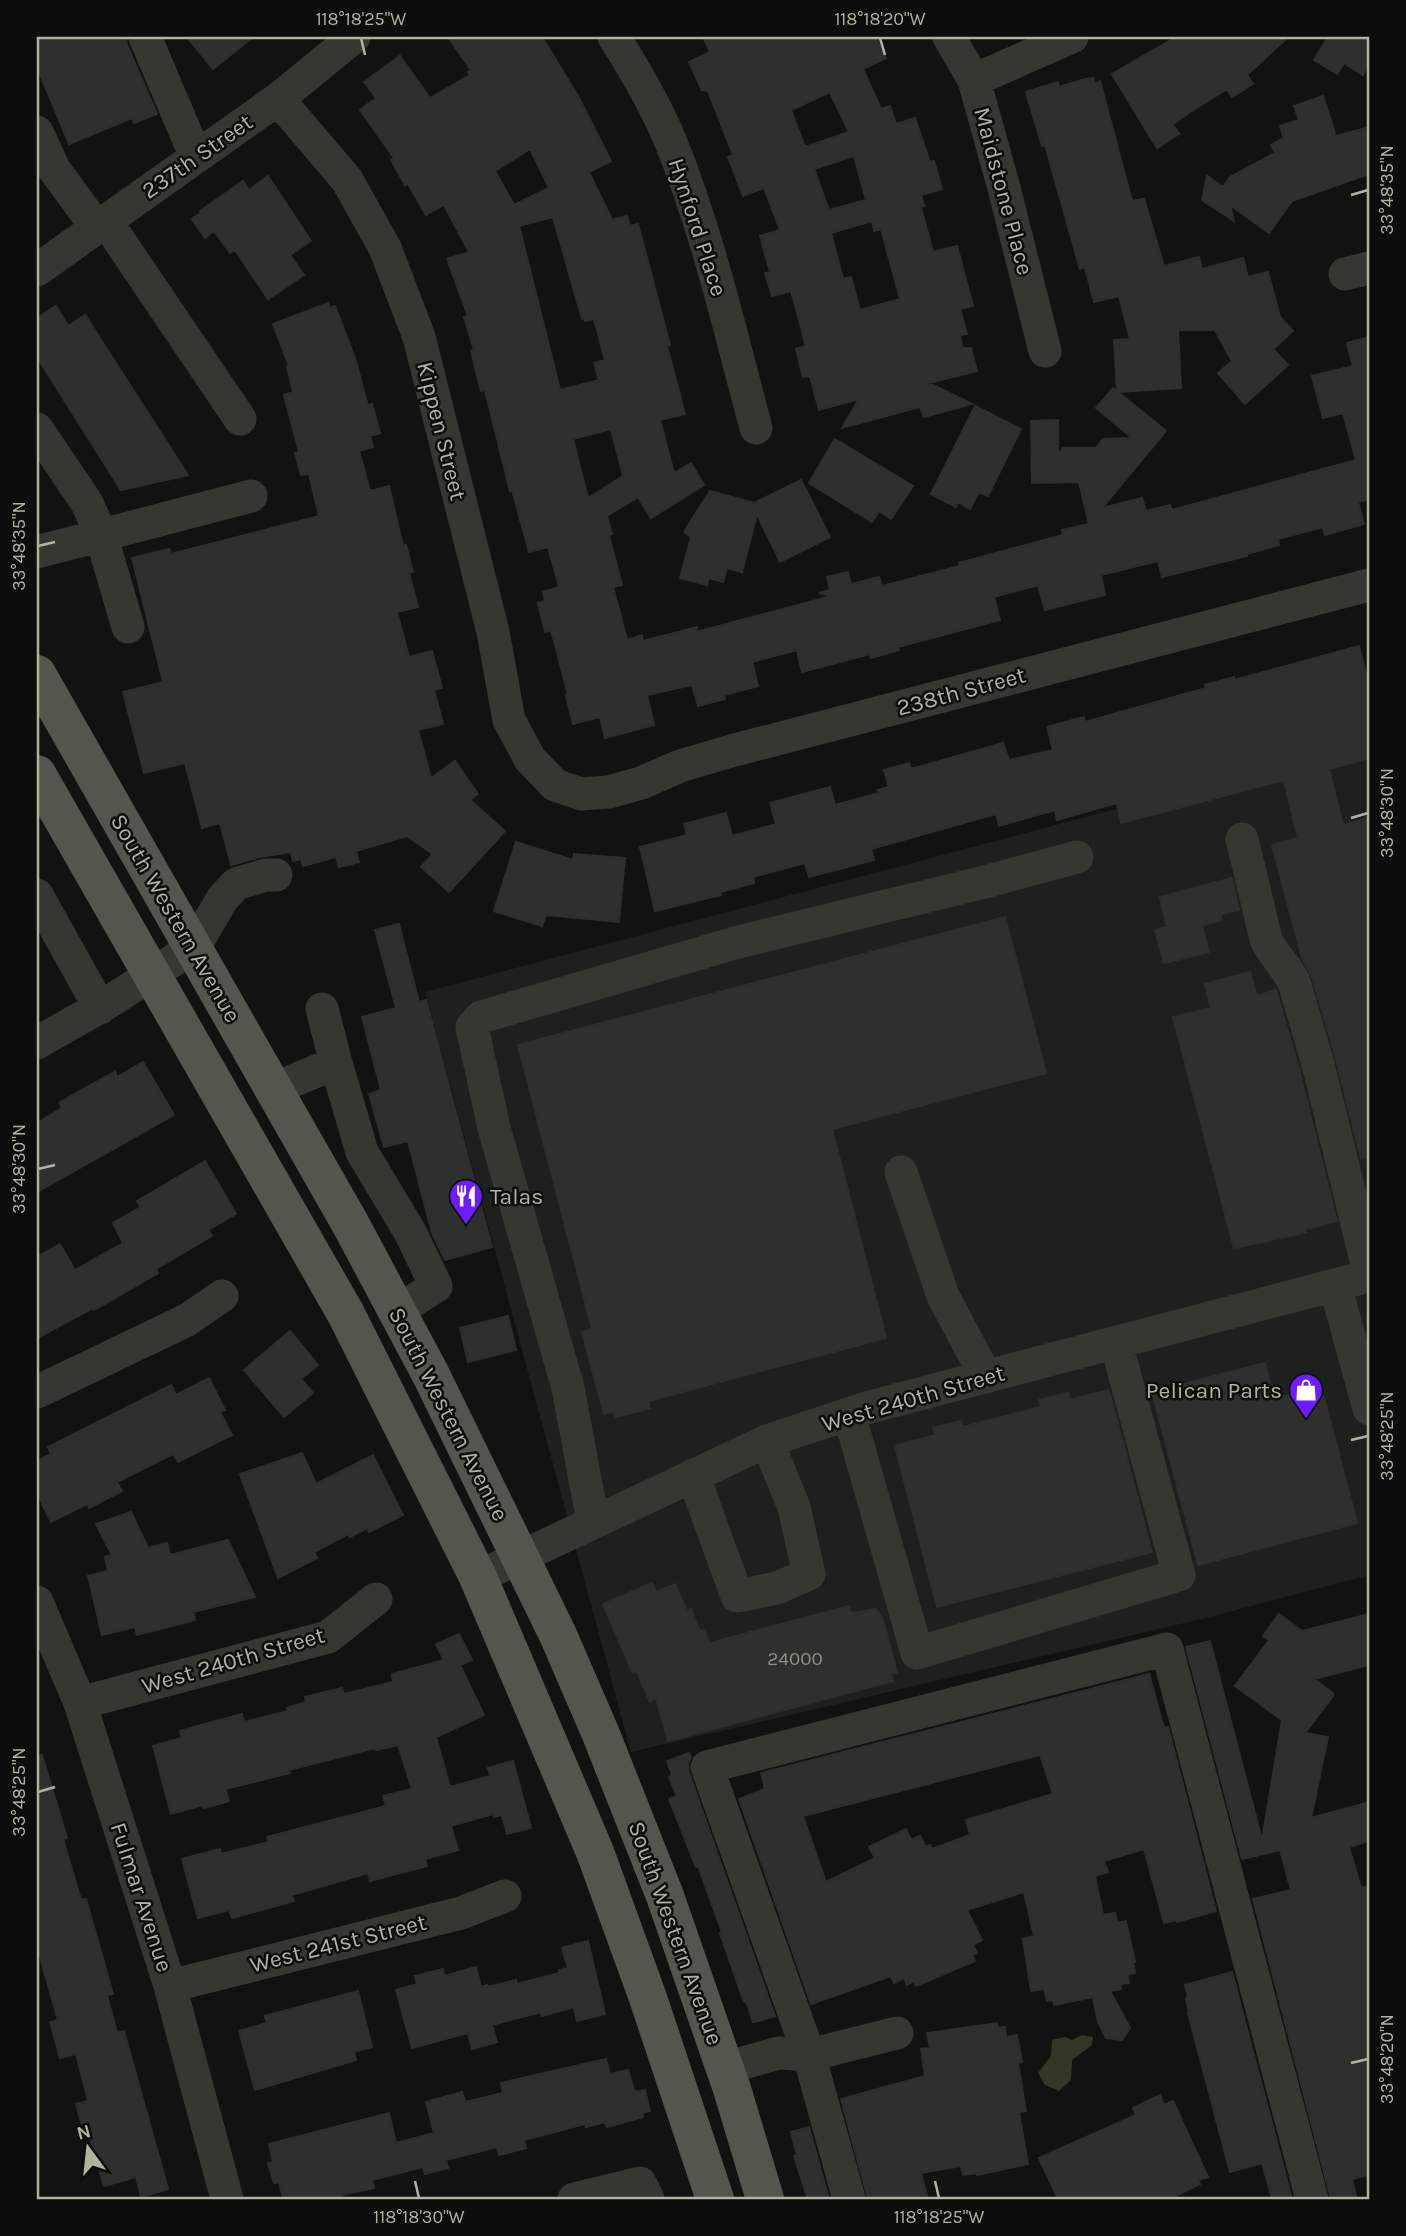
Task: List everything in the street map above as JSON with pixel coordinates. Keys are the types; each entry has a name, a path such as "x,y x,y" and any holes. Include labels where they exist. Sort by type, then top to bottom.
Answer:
{"main road":[{"name":"South Western Avenue","path":"37,674 398,1311 558,1635 665,1896 729,2079 765,2199"},
{"name":"South Western Avenue","path":"37,774 150,976 346,1314 478,1577 595,1852 648,1998 715,2199"}],"street":[{"path":"145,37 196,157"},
{"name":"237th Street","path":"37,270 278,99 354,37"},
{"name":"Hynford Place","path":"614,37 643,84 670,140 710,254 756,428"},
{"name":"Maidstone Place","path":"949,37 974,80 1045,351"},
{"path":"974,80 1072,37"},
{"name":"Kippen Street","path":"278,99 347,180 385,248 419,337 493,632 509,720 530,759 555,785"},
{"path":"37,132 54,169 102,224 240,419"},
{"path":"37,429 87,503 101,536 128,627"},
{"path":"37,552 251,496"},
{"name":"238th Street","path":"555,785 581,794 609,792 641,783 680,765 731,751 1369,586"},
{"path":"1242,839 1266,939 1270,950 1289,971 1298,994 1318,1064 1369,1274"},
{"path":"593,1522 568,1388 494,1128 472,1027 481,1017 742,940 981,883 1077,857"},
{"path":"37,1043 100,1008 194,947 223,898 236,884 265,875 276,875"},
{"path":"37,895 100,1008"},
{"path":"322,1009 362,1152 410,1232 436,1286 398,1311"},
{"path":"273,1089 336,1063"},
{"path":"901,1172 943,1296 986,1377"},
{"name":"West 240th Street","path":"478,1577 767,1441 849,1414 1369,1274"},
{"path":"1335,1285 1369,1409"},
{"path":"37,1392 187,1320 222,1296"},
{"path":"849,1414 917,1653 1179,1575 1116,1343"},
{"path":"693,1475 737,1596 777,1588 809,1574 794,1507 767,1441"},
{"name":"West 240th Street","path":"80,1703 328,1637 376,1598"},
{"name":"Fulmar Avenue","path":"37,1602 80,1703 170,1986 227,2199"},
{"path":"849,2199 809,2055 707,1767 1167,1649 1312,2199"},
{"name":"West 241st Street","path":"170,1986 461,1913 505,1896"},
{"path":"729,2079 785,2075 809,2055 897,2033"},
{"path":"574,2199 644,2191"}],"shaded area":[{"path":"1369,742 1369,1575 1206,1618 631,1752 425,992"},
{"path":"1082,2035 1093,2037 1092,2045 1072,2060 1071,2080 1059,2091 1045,2085 1038,2073 1051,2056 1052,2040 1065,2037 1072,2040"}],"building":[{"path":"37,37 126,37 157,114 134,123 132,118 69,144 37,67"},
{"path":"187,37 253,37 213,69"},
{"path":"448,37 542,37 578,96 611,161 589,172 612,220 627,216 630,226 638,224 685,414 660,420 674,473 691,463 704,485 651,518 638,497 607,516 622,585 613,587 627,640 642,635 643,641 697,627 696,632 832,596 819,593 830,590 827,577 848,572 851,584 879,577 882,586 960,566 959,563 1063,535 1062,530 1089,524 1079,482 1032,483 1031,421 1058,420 1058,455 1063,448 1096,448 1103,439 1132,438 1096,408 1113,388 1117,391 1114,340 1130,339 1119,296 1094,302 1085,267 1080,269 1045,145 1042,146 1026,92 1058,82 1059,87 1085,79 1093,78 1095,84 1100,81 1132,201 1144,199 1164,266 1199,257 1202,269 1243,258 1248,277 1268,272 1280,317 1293,331 1273,349 1288,365 1245,404 1218,373 1232,361 1215,330 1180,330 1178,327 1181,388 1118,392 1166,431 1102,508 1142,498 1146,511 1170,505 1172,510 1356,460 1343,413 1323,418 1312,376 1353,366 1347,343 1369,337 1369,499 1358,502 1364,524 1325,535 1323,527 1278,539 1279,545 1247,556 1162,577 1158,561 1101,575 1105,595 1045,610 1038,585 994,597 1000,620 898,647 899,650 871,658 870,654 802,672 797,650 752,662 758,686 724,695 725,699 698,706 692,685 647,695 654,725 605,738 600,717 573,724 551,630 545,632 538,603 545,601 543,592 559,587 548,547 529,552 512,490 510,491 485,390 481,391 471,351 474,350 464,317 468,316 447,259 469,252 444,205 426,215 408,184 405,185 391,160 394,158 360,110 376,98 364,82 400,56 430,98 470,75 468,72 471,70","holes":["530,149 549,188 514,205 495,171","553,217 582,319 594,319 605,360 594,363 599,380 560,390 519,226","611,429 623,476 588,498 573,439"]},
{"path":"703,37 876,37 886,58 863,69 881,109 890,106 896,124 915,118 930,162 934,161 942,189 921,195 924,206 921,207 933,252 957,246 973,306 960,309 967,334 960,335 962,348 971,348 977,371 929,383 972,404 924,417 920,407 842,428 859,399 819,410 810,376 803,377 796,349 806,346 791,291 772,296 765,273 770,272 760,236 780,230 764,188 743,196 728,157 733,155 708,91 702,90 689,62 710,52","holes":["830,92 849,132 805,147 791,110","854,156 866,200 829,210 814,169","872,221 874,231 881,229 900,299 860,310 851,277 843,279 831,233"]},
{"path":"1176,37 1288,37 1247,75 1253,84 1232,97 1227,89 1192,111 1173,124 1179,134 1157,148 1112,74"},
{"path":"1328,37 1369,37 1369,64 1363,75 1344,63 1337,74 1314,60"},
{"path":"1323,96 1336,136 1369,127 1369,174 1292,201 1269,233 1230,205 1234,221 1202,200 1207,176 1223,187 1230,177 1275,153 1271,145 1284,138 1280,126 1299,120 1294,106"},
{"path":"268,176 311,241 290,255 304,275 268,299 235,250 230,253 214,231 205,238 192,219 243,181 249,190"},
{"path":"328,303 330,308 335,306 355,358 368,406 372,404 380,433 370,436 373,447 359,451 370,491 389,486 403,546 406,545 413,572 409,573 418,607 397,612 409,657 432,651 442,688 434,690 443,724 418,730 431,778 455,761 478,794 470,800 505,831 449,892 421,867 433,854 407,836 356,851 359,862 339,867 336,857 303,866 301,859 293,861 291,852 231,865 220,823 202,828 185,763 144,773 123,692 163,682 132,558 169,549 171,554 319,516 309,474 301,475 295,453 299,452 284,395 293,392 287,367 289,366 273,324"},
{"path":"56,306 68,326 85,315 188,475 121,490 37,357 37,318"},
{"path":"975,406 1021,429 988,496 979,492 970,509 958,502 956,507 931,494"},
{"path":"835,439 913,486 891,519 879,511 872,522 809,483"},
{"path":"801,480 830,537 780,562 757,514 742,572 727,568 723,582 709,578 707,585 680,578 691,537 684,532 710,491 754,503"},
{"path":"1359,646 1369,685 1369,758 1329,769 1343,825 1369,818 1369,1157 1361,1159 1336,1059 1312,977 1302,958 1272,845 1298,838 1284,780 1121,823 1117,803 1057,820 1055,810 999,826 996,814 871,849 874,860 809,877 805,863 753,877 754,883 720,892 721,895 655,911 640,847 687,835 684,824 726,813 732,836 776,824 770,803 830,787 835,805 879,793 878,790 889,787 884,770 909,763 911,769 1003,743 1009,760 1053,750 1047,727 1084,717 1085,722 1206,688 1205,685 1234,677 1234,680"},
{"path":"516,842 573,860 574,854 625,858 619,922 546,915 542,926 494,911"},
{"path":"1232,878 1239,910 1221,914 1222,920 1202,925 1209,952 1164,963 1155,930 1167,927 1160,897"},
{"path":"1005,917 1046,1073 832,1129 886,1338 648,1401 650,1408 616,1417 614,1411 604,1414 582,1332 592,1329 518,1045"},
{"path":"399,924 419,1002 426,1000 492,1247 445,1260 432,1233 408,1141 384,1147 369,1094 381,1090 362,1017 396,1008 375,930"},
{"path":"1250,972 1257,996 1276,990 1337,1221 1306,1229 1306,1232 1234,1248 1173,1017 1211,1008 1205,984"},
{"path":"143,1062 174,1115 37,1192 37,1123 62,1108 59,1103 83,1089 115,1072 117,1077"},
{"path":"205,1161 236,1214 208,1230 212,1236 156,1269 158,1273 94,1310 93,1308 37,1338 37,1257 60,1244 75,1270 123,1243 113,1223 141,1207 137,1201"},
{"path":"508,1316 516,1350 468,1362 460,1328"},
{"path":"290,1331 318,1365 301,1379 313,1393 284,1417 244,1370"},
{"path":"1265,1363 1274,1399 1306,1390 1309,1400 1324,1397 1357,1523 1198,1565 1152,1392"},
{"path":"209,1378 225,1410 220,1412 232,1435 178,1462 173,1454 117,1482 122,1491 89,1508 87,1504 51,1522 37,1493 37,1461 51,1454 48,1447 171,1385 176,1395"},
{"path":"1109,1390 1152,1552 937,1607 895,1446 935,1435 933,1428 961,1421 963,1427 1041,1407 1039,1400 1068,1393 1070,1400"},
{"path":"302,1453 316,1484 373,1455 403,1515 369,1532 367,1528 350,1537 348,1534 314,1552 317,1558 278,1578 240,1474"},
{"path":"131,1512 148,1548 167,1543 170,1555 228,1540 255,1597 193,1612 195,1620 137,1635 135,1627 102,1635 88,1576 108,1571 105,1557 112,1555 96,1524"},
{"path":"652,1583 656,1592 675,1584 687,1611 691,1609 700,1632 704,1630 710,1643 849,1606 851,1613 876,1609 883,1620 897,1672 891,1674 893,1681 668,1741 656,1698 650,1702 637,1671 633,1672 631,1669 603,1604"},
{"path":"1279,1614 1302,1631 1369,1614 1369,1665 1314,1679 1333,1693 1333,1696 1305,1733 1328,1737 1311,1818 1366,1803 1369,1816 1369,1841 1349,1847 1361,1888 1369,1886 1369,2175 1352,2179 1357,2199 1331,2199 1253,1899 1291,1890 1280,1850 1242,1859 1186,1647 1210,1641 1262,1840 1282,1720 1235,1686 1269,1640 1263,1636"},
{"path":"459,1634 472,1660 460,1665 484,1715 436,1737 450,1787 490,1776 488,1768 513,1761 531,1828 507,1834 502,1815 494,1817 493,1814 451,1826 458,1850 425,1859 427,1866 370,1881 368,1873 292,1895 294,1901 232,1918 229,1910 198,1918 182,1859 220,1849 221,1854 269,1842 267,1837 386,1806 383,1796 412,1789 398,1745 376,1750 375,1748 225,1789 229,1801 171,1814 153,1746 182,1738 180,1731 242,1714 244,1722 288,1711 287,1708 306,1702 305,1697 342,1688 344,1694 393,1682 392,1674 444,1660 436,1644"},
{"path":"1149,1674 1164,1728 1168,1727 1216,1911 1164,1923 1144,1849 1104,1861 1108,1872 1095,1876 1103,1915 1115,1913 1117,1923 1126,1921 1135,1962 1135,1973 1127,1975 1129,1983 1120,1984 1121,1989 1110,1991 1130,2028 1122,2040 1106,2038 1098,2022 1093,1997 1054,2005 1053,2000 1047,2001 1044,1989 1031,1991 1023,1939 1034,1936 1024,1892 967,1910 982,1940 973,1945 977,1953 972,1955 975,1961 916,1986 914,1981 907,1985 904,1978 894,1983 891,1976 811,2004 739,1799 765,1789 761,1773","holes":["1040,1755 1053,1794 966,1820 970,1835 932,1849 930,1845 926,1847 920,1836 911,1840 906,1829 869,1847 875,1858 826,1882 803,1816"]},
{"path":"689,1753 689,1773 775,2016 759,2021 753,2022 746,2001 744,2002 698,1866 696,1867 669,1799 677,1796 669,1777 672,1775 667,1761"},
{"path":"42,1755 67,1838 63,1839 81,1900 86,1899 113,1994 107,1995 117,2033 124,2031 168,2189 141,2197 136,2177 104,2186 90,2138 86,2140 76,2104 88,2101 76,2054 60,2058 50,2022 58,2020 37,1946 37,1756"},
{"path":"588,1941 605,2014 577,2021 574,2007 542,2016 541,2012 492,2025 497,2042 472,2049 468,2033 412,2048 396,1990 417,1984 415,1976 443,1969 444,1976 476,1967 481,1987 516,1980 517,1984 568,1968 562,1948"},
{"path":"1232,1972 1292,2199 1272,2199 1262,2163 1230,2172 1188,2013 1185,1985"},
{"path":"358,1991 372,2047 354,2052 356,2060 255,2090 239,2031 267,2023 265,2016"},
{"path":"997,2023 998,2028 1005,2027 1006,2037 1017,2035 1022,2062 1018,2063 1026,2111 1019,2112 1028,2164 977,2175 963,2175 961,2166 921,2173 928,2199 868,2199 841,2099 925,2076 921,2049 930,2048 927,2033"},
{"path":"606,2059 610,2074 628,2070 634,2090 645,2090 650,2111 642,2113 643,2117 607,2127 605,2122 586,2127 585,2124 524,2140 526,2148 499,2155 497,2147 446,2160 448,2168 425,2174 423,2167 372,2180 374,2188 342,2195 343,2199 283,2199 279,2182 274,2183 268,2163 273,2162 269,2144 389,2113 396,2143 434,2133 426,2102 462,2092 465,2102 503,2093 501,2083"},
{"path":"1160,2095 1164,2105 1173,2101 1208,2177 1198,2180 1200,2184 1169,2199 1058,2199 1039,2158 1136,2115 1133,2108"},
{"path":"809,2127 829,2199 808,2199 794,2156 797,2155 791,2132"}],"place":[{"name":"Talas","path":"466,1226"},
{"name":"Pelican Parts","path":"1306,1420"}]}
